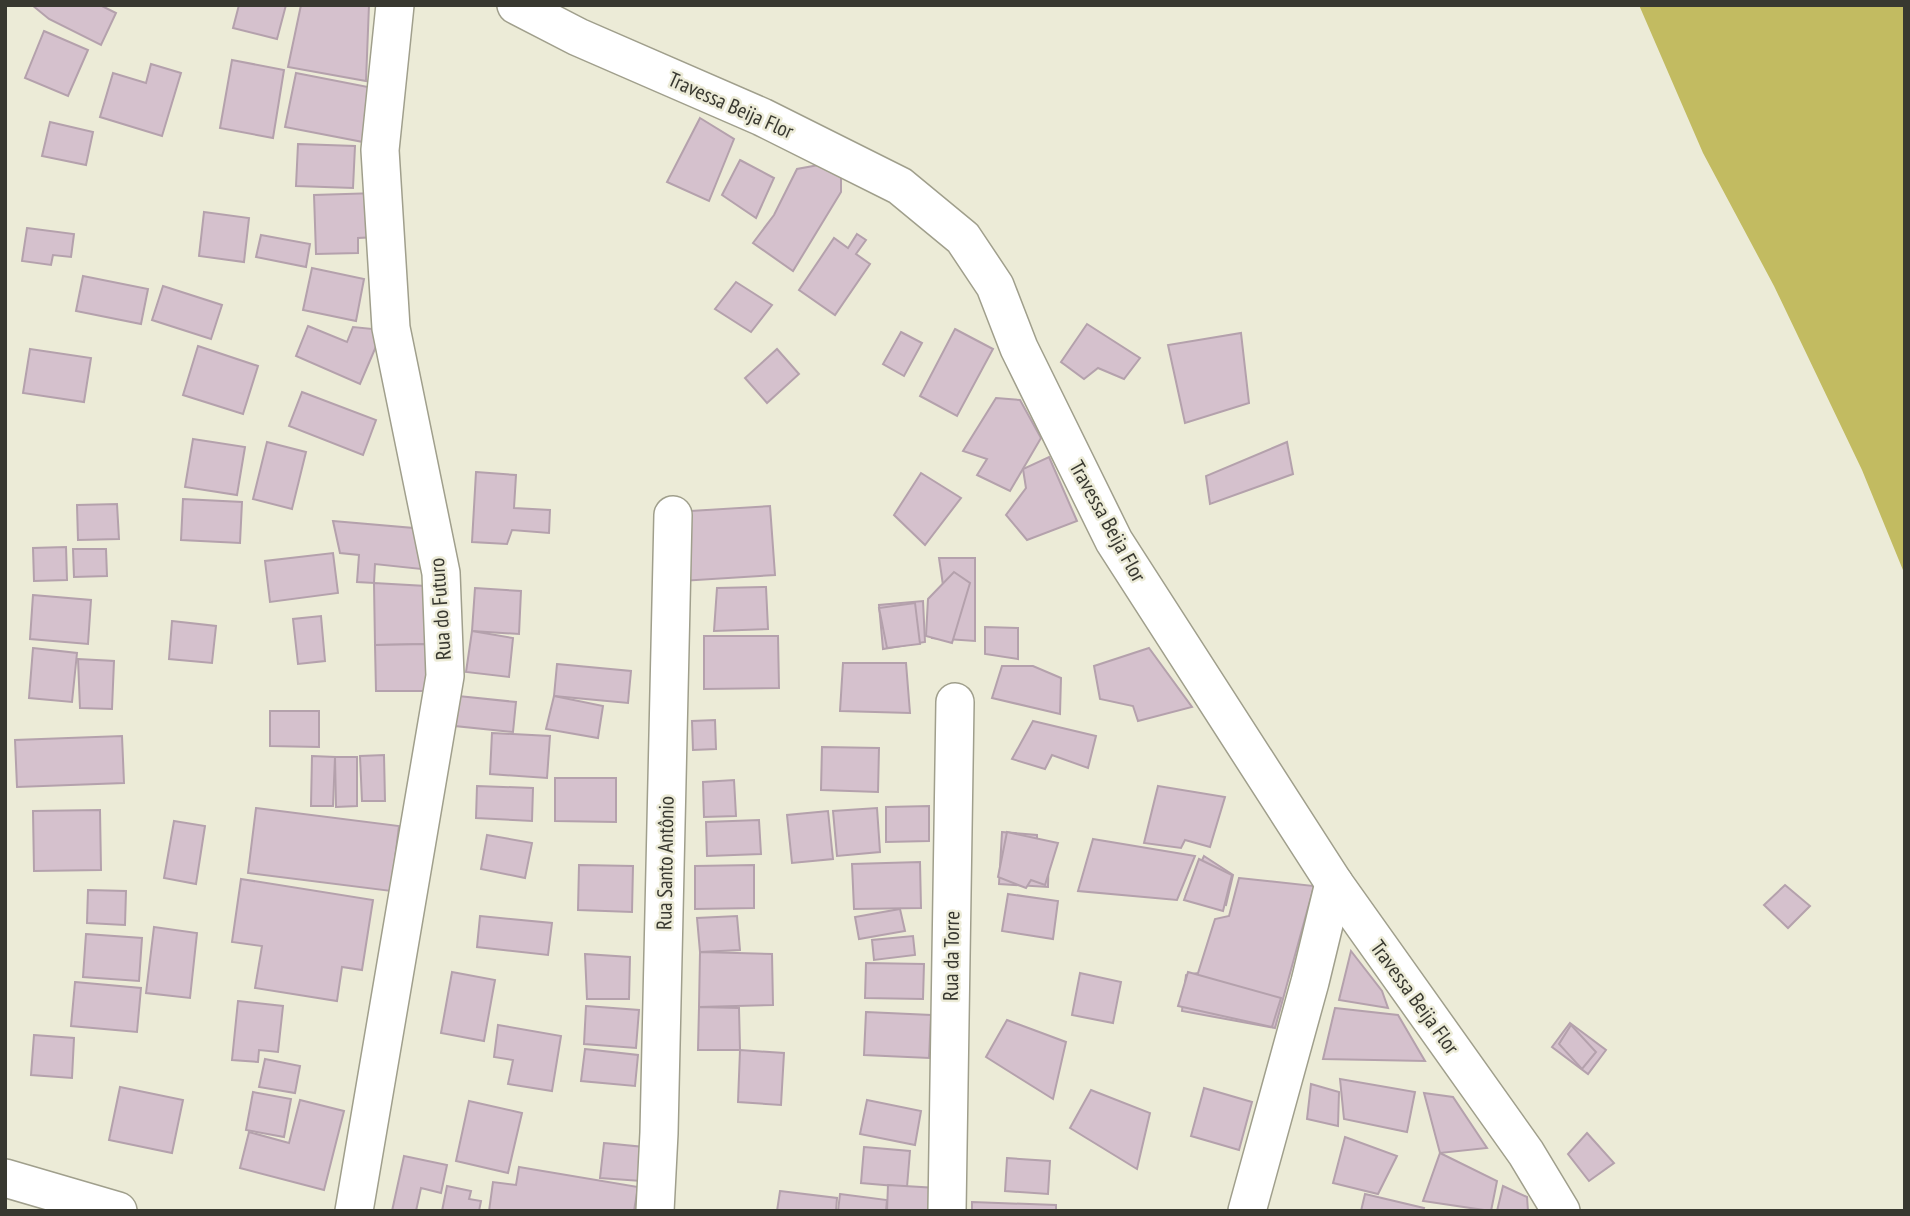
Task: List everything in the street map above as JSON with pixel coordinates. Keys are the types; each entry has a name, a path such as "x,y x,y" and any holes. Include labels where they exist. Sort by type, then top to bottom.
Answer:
{"street":[{"name":"Rua do Futuro","path":"354,1211 445,676 441,573 391,328 380,150 395,5"},
{"name":"Travessa Beija Flor","path":"516,5 578,37 762,117 900,186 963,238 995,286 1019,348 1114,541 1334,883 1526,1153 1561,1211"},
{"name":"Rua Santo Antônio","path":"655,1211 673,515"},
{"name":"Rua da Torre","path":"947,1211 955,702"},
{"path":"1247,1211 1310,982 1334,883"},
{"path":"5,1178 118,1211"}],"shaded area":[{"path":"1639,5 1905,5 1905,575 1862,470 1774,286 1703,153"}],"building":[{"path":"32,5 100,5 116,13 101,45 49,19"},
{"path":"239,5 286,5 277,39 233,28"},
{"path":"301,5 369,5 366,81 288,67"},
{"path":"44,31 88,50 68,96 25,78"},
{"path":"232,60 284,70 273,138 220,128"},
{"path":"151,64 181,73 162,136 100,117 113,73 146,83"},
{"path":"296,73 373,88 363,142 285,127"},
{"path":"700,118 734,139 709,201 667,182"},
{"path":"50,122 93,132 86,165 42,156"},
{"path":"298,144 355,146 353,188 296,186"},
{"path":"740,160 774,178 756,218 722,195"},
{"path":"824,164 841,175 841,192 793,271 753,243 774,215 797,169"},
{"path":"377,193 378,237 358,238 358,253 316,254 314,195"},
{"path":"204,212 249,218 244,262 199,256"},
{"path":"27,228 74,234 71,257 53,255 51,265 22,261"},
{"path":"857,234 866,240 856,254 870,264 835,315 799,290 834,238 848,248"},
{"path":"261,235 310,244 306,267 256,257"},
{"path":"312,268 364,279 356,321 303,310"},
{"path":"83,276 148,289 141,324 76,311"},
{"path":"736,282 772,305 751,332 715,309"},
{"path":"163,286 222,305 211,339 152,320"},
{"path":"1087,324 1140,358 1124,379 1098,368 1084,379 1061,362"},
{"path":"308,326 347,342 353,327 383,330 360,384 296,356"},
{"path":"955,329 993,349 957,416 920,396"},
{"path":"901,332 922,343 904,376 883,364"},
{"path":"1241,333 1249,403 1185,423 1168,345"},
{"path":"198,346 258,366 243,414 183,395"},
{"path":"30,349 91,358 84,402 23,393"},
{"path":"777,349 799,374 767,403 745,378"},
{"path":"302,392 376,420 363,455 289,426"},
{"path":"996,398 1020,400 1041,438 1010,491 977,475 987,459 963,451"},
{"path":"193,439 245,447 237,495 185,487"},
{"path":"267,442 306,452 292,509 253,499"},
{"path":"1287,442 1293,474 1210,504 1206,476"},
{"path":"1049,457 1077,521 1027,540 1006,515 1026,488 1023,469"},
{"path":"476,472 516,475 514,508 550,510 549,533 512,530 507,544 472,542"},
{"path":"921,473 961,498 925,545 894,515"},
{"path":"183,499 242,502 240,543 181,540"},
{"path":"117,504 119,539 78,540 77,505"},
{"path":"770,506 775,575 665,582 659,513"},
{"path":"333,521 425,529 421,569 375,564 374,583 357,582 359,555 340,553"},
{"path":"66,547 67,580 34,581 33,548"},
{"path":"73,549 106,549 107,576 74,577"},
{"path":"333,553 338,593 270,602 265,561"},
{"path":"939,558 975,558 975,641 932,638 928,601 943,585"},
{"path":"954,572 970,583 952,643 926,636 928,599"},
{"path":"374,583 426,586 427,644 375,645"},
{"path":"766,587 768,629 714,631 717,588"},
{"path":"475,588 521,591 519,634 472,631"},
{"path":"33,595 91,600 88,644 30,639"},
{"path":"923,601 925,642 883,649 879,605"},
{"path":"915,603 920,644 887,648 879,608"},
{"path":"321,616 325,661 298,664 293,619"},
{"path":"172,621 216,626 212,663 169,659"},
{"path":"985,627 1018,628 1018,659 985,654"},
{"path":"472,631 513,638 509,677 466,672"},
{"path":"704,636 778,636 779,688 704,689"},
{"path":"427,644 428,691 376,691 375,645"},
{"path":"33,648 77,653 72,702 29,698"},
{"path":"1149,648 1192,707 1138,721 1133,706 1100,699 1094,666"},
{"path":"78,659 114,661 112,709 80,708"},
{"path":"843,663 906,663 910,713 840,711"},
{"path":"557,664 631,671 628,703 554,696"},
{"path":"1002,666 1033,666 1061,678 1060,714 992,698"},
{"path":"458,696 516,702 513,732 455,726"},
{"path":"554,696 603,706 598,738 546,729"},
{"path":"270,711 319,711 319,747 270,746"},
{"path":"715,720 716,749 693,750 692,721"},
{"path":"1033,721 1096,736 1088,768 1052,755 1045,769 1012,759"},
{"path":"492,733 550,736 547,778 490,774"},
{"path":"122,736 124,783 17,787 15,740"},
{"path":"822,747 879,748 878,792 821,790"},
{"path":"384,755 385,801 362,801 360,756"},
{"path":"312,756 335,757 333,806 311,806"},
{"path":"335,757 357,757 357,806 336,807"},
{"path":"555,778 616,778 616,822 555,821"},
{"path":"734,780 736,816 704,817 703,782"},
{"path":"477,786 533,788 532,821 476,818"},
{"path":"1158,786 1225,797 1210,847 1185,840 1181,848 1144,843"},
{"path":"929,806 929,841 886,842 886,807"},
{"path":"256,808 399,826 391,891 248,873"},
{"path":"877,808 880,852 837,856 833,811"},
{"path":"100,810 101,870 34,871 33,811"},
{"path":"828,811 833,859 792,863 787,815"},
{"path":"759,820 761,854 707,856 706,822"},
{"path":"174,821 205,826 196,884 164,878"},
{"path":"1002,832 1037,835 1037,848 1049,850 1048,887 999,884"},
{"path":"1007,832 1058,843 1045,885 1031,880 1026,888 998,877"},
{"path":"487,835 532,843 525,878 481,869"},
{"path":"1093,839 1195,856 1177,900 1078,891"},
{"path":"1204,856 1233,875 1226,905 1186,895"},
{"path":"1199,859 1232,875 1223,911 1184,900"},
{"path":"920,862 921,908 854,909 852,864"},
{"path":"579,865 633,866 632,912 578,910"},
{"path":"754,865 754,908 695,909 695,866"},
{"path":"1239,878 1314,886 1275,1028 1182,1011 1186,975 1198,973 1215,919 1229,916"},
{"path":"241,879 373,900 362,970 342,967 337,1001 255,988 262,946 232,942"},
{"path":"1785,885 1810,906 1788,928 1764,905"},
{"path":"88,890 126,891 125,925 87,923"},
{"path":"1008,894 1058,901 1053,939 1002,931"},
{"path":"900,909 905,931 859,939 855,917"},
{"path":"480,916 552,923 548,955 477,947"},
{"path":"737,916 740,950 700,952 697,918"},
{"path":"154,927 197,933 190,998 146,993"},
{"path":"86,934 142,938 139,981 83,977"},
{"path":"913,936 915,955 874,960 872,940"},
{"path":"1351,951 1382,991 1388,1008 1339,1000"},
{"path":"700,952 772,954 773,1005 699,1007"},
{"path":"585,954 630,957 629,999 587,999"},
{"path":"866,963 924,964 923,999 865,998"},
{"path":"452,972 495,980 484,1041 441,1033"},
{"path":"1188,972 1281,998 1272,1027 1178,1006"},
{"path":"1080,973 1121,982 1113,1023 1072,1015"},
{"path":"75,982 141,988 137,1032 71,1026"},
{"path":"238,1001 283,1006 278,1052 259,1050 258,1062 232,1060"},
{"path":"586,1006 639,1010 636,1048 584,1044"},
{"path":"699,1007 739,1008 740,1050 698,1050"},
{"path":"1335,1008 1398,1015 1425,1061 1323,1059"},
{"path":"866,1012 931,1015 929,1058 864,1055"},
{"path":"1007,1020 1066,1042 1053,1099 986,1057"},
{"path":"1570,1023 1606,1050 1588,1074 1552,1047"},
{"path":"498,1025 561,1036 552,1091 508,1084 513,1060 494,1057"},
{"path":"1571,1025 1596,1052 1582,1069 1559,1044"},
{"path":"34,1035 74,1038 72,1078 31,1075"},
{"path":"585,1049 638,1055 635,1086 581,1081"},
{"path":"740,1050 784,1053 781,1105 738,1102"},
{"path":"265,1059 300,1066 295,1093 259,1087"},
{"path":"1340,1079 1415,1092 1407,1132 1344,1119"},
{"path":"1311,1084 1339,1092 1338,1126 1307,1119"},
{"path":"120,1087 183,1100 172,1153 109,1140"},
{"path":"1204,1088 1252,1102 1239,1150 1191,1136"},
{"path":"1091,1090 1150,1113 1137,1169 1070,1128"},
{"path":"253,1092 291,1099 284,1137 246,1130"},
{"path":"1424,1093 1453,1097 1487,1148 1440,1153"},
{"path":"300,1100 344,1111 324,1190 240,1168 249,1132 289,1143"},
{"path":"867,1100 921,1111 915,1145 860,1134"},
{"path":"469,1101 522,1113 508,1173 456,1161"},
{"path":"1587,1133 1614,1163 1589,1181 1568,1154"},
{"path":"1345,1137 1397,1156 1378,1194 1333,1183"},
{"path":"604,1143 644,1147 641,1181 600,1178"},
{"path":"864,1147 910,1151 907,1187 861,1183"},
{"path":"1440,1153 1497,1181 1491,1211 1423,1201"},
{"path":"404,1156 447,1165 441,1193 421,1188 416,1211 392,1211"},
{"path":"1007,1158 1050,1161 1048,1194 1005,1191"},
{"path":"519,1167 638,1187 634,1211 489,1211 493,1182 516,1185"},
{"path":"888,1185 937,1188 935,1211 887,1211"},
{"path":"447,1186 471,1191 469,1199 481,1201 479,1211 442,1211"},
{"path":"1503,1186 1527,1197 1528,1211 1497,1211"},
{"path":"780,1191 837,1198 836,1211 777,1211"},
{"path":"840,1194 887,1200 886,1211 838,1211"},
{"path":"1365,1194 1424,1208 1423,1211 1361,1211"},
{"path":"972,1202 1056,1205 1056,1211 972,1211"}]}
